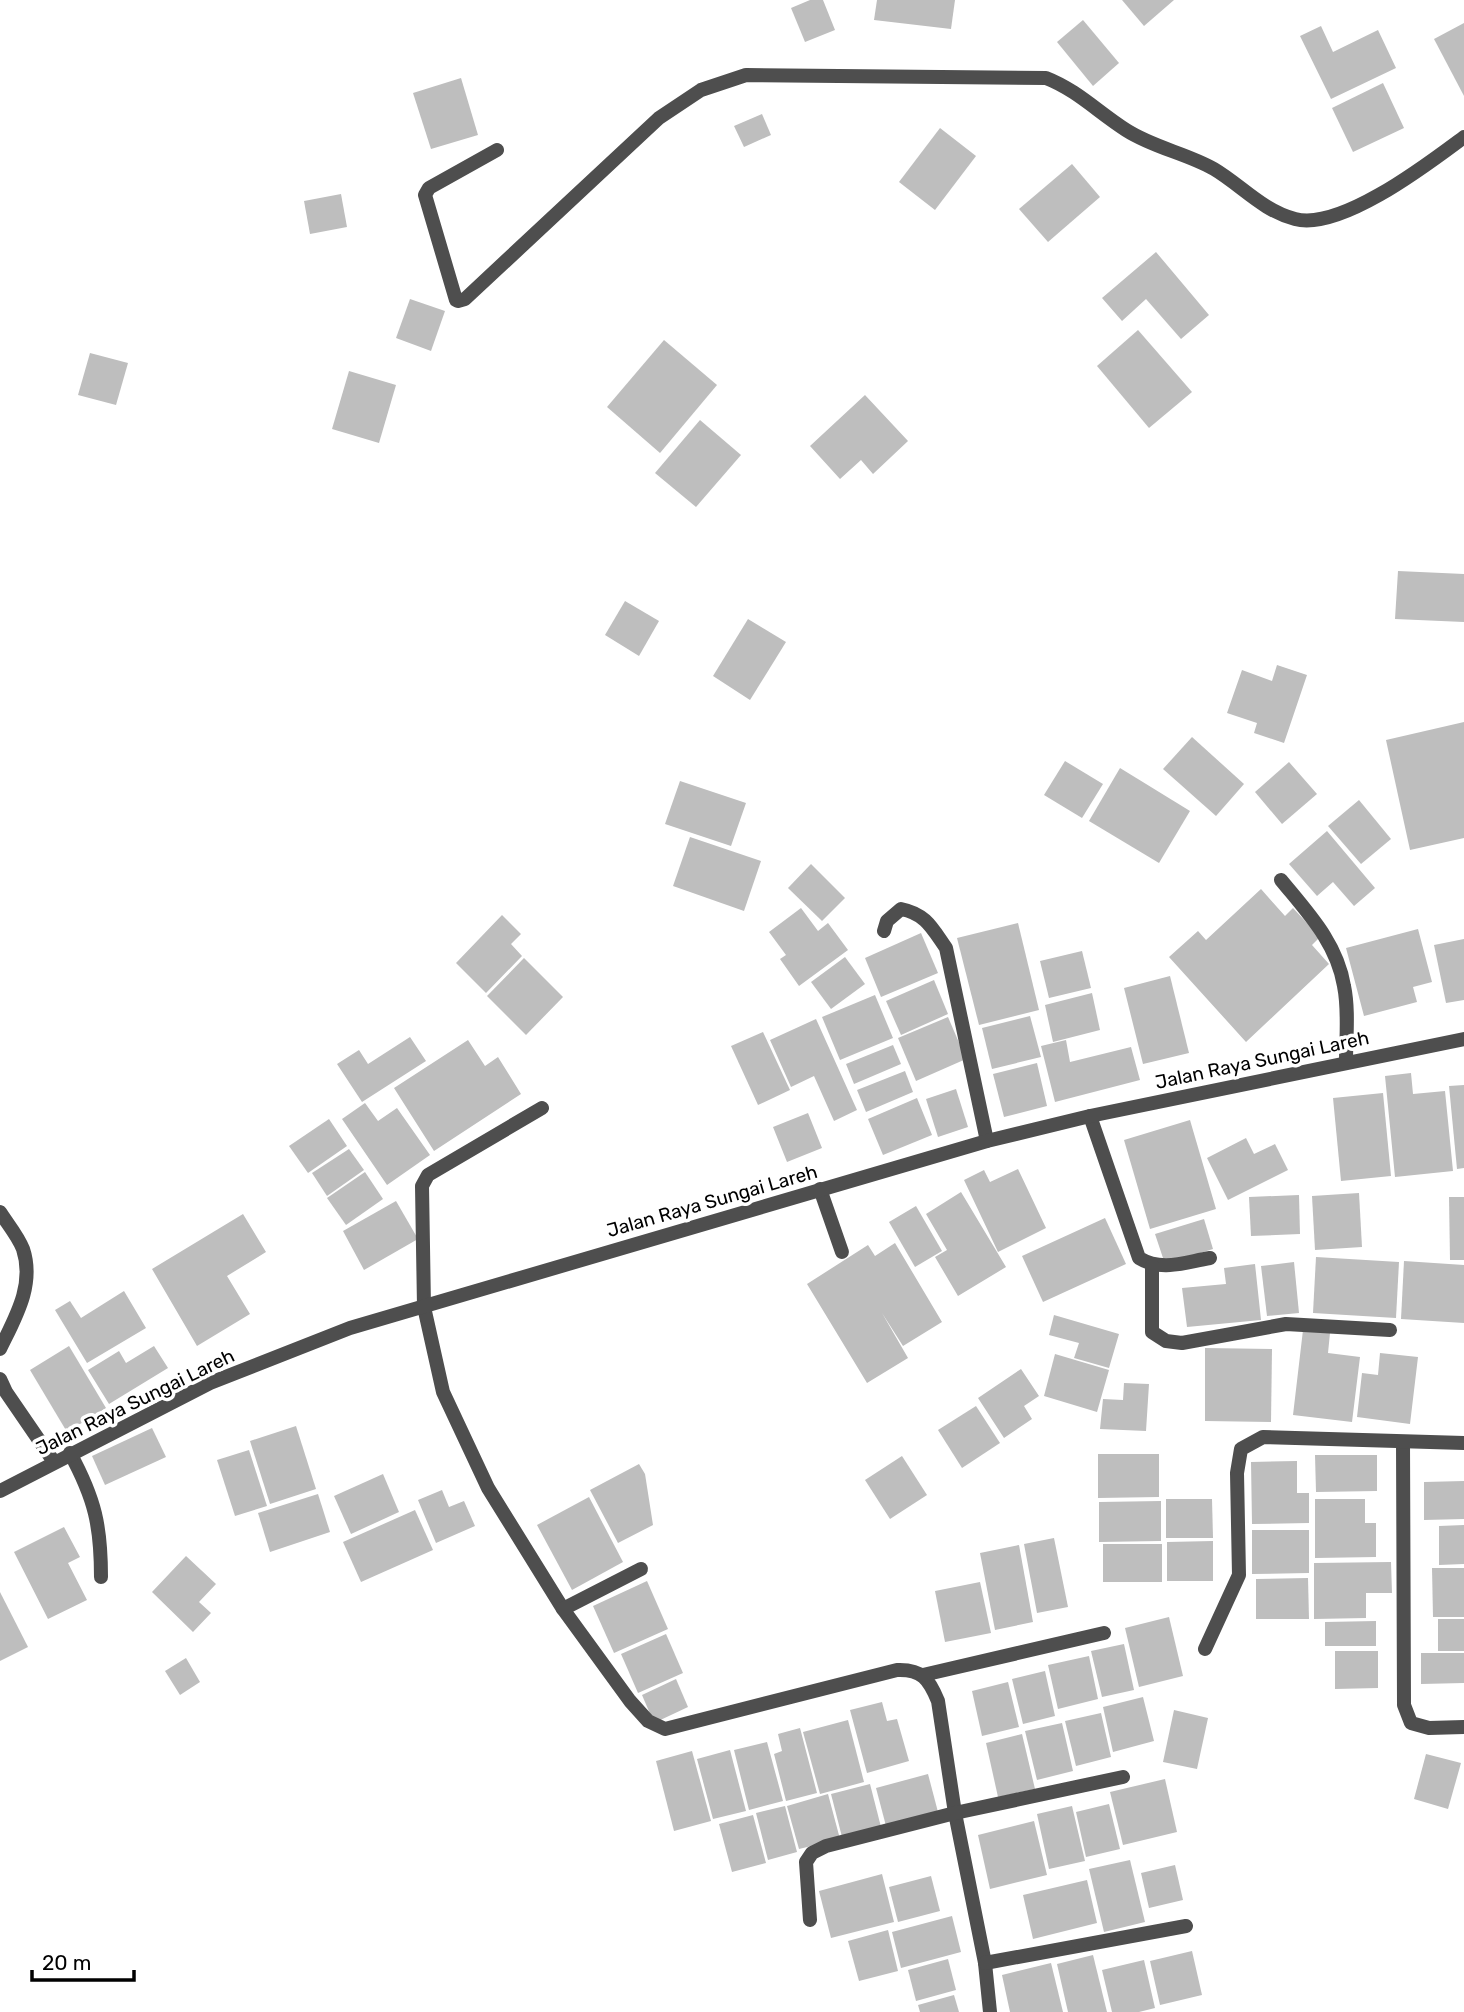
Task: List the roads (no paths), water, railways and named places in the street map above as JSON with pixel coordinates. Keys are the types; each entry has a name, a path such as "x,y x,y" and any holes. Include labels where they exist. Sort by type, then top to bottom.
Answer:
{"street":[{"path":"497,150 429,188 425,195 458,301 465,299 659,118 701,90 746,75 1046,78 1065,85 1142,140 1189,156 1215,170 1270,209 1297,220 1325,218 1360,205 1411,176 1464,137"},
{"path":"1281,880 1323,932 1337,957 1345,987 1346,1062"},
{"path":"884,931 887,921 901,909 917,913 930,925 946,948 987,1141"},
{"name":"Jalan Raya Sungai Lareh","path":"0,1491 210,1383 350,1328 987,1141 1090,1116 1464,1039"},
{"path":"542,1108 428,1175 422,1186 424,1307 443,1392 488,1488 563,1609 630,1702 648,1721 665,1729 897,1670 911,1670 923,1675 933,1688 938,1701 955,1813 985,1964 990,2012"},
{"path":"1090,1116 1139,1258 1152,1266 1210,1258"},
{"path":"820,1189 842,1252"},
{"path":"0,1212 23,1248 27,1269 25,1291 19,1311 0,1349"},
{"path":"1152,1266 1152,1332 1166,1341 1182,1343 1286,1324 1390,1330"},
{"path":"0,1379 54,1462"},
{"path":"1205,1649 1239,1575 1237,1473 1241,1448 1263,1437 1464,1443"},
{"path":"1403,1442 1404,1705 1411,1723 1429,1728 1464,1727"},
{"path":"70,1453 93,1501 101,1540 101,1577"},
{"path":"563,1609 641,1569"},
{"path":"923,1675 1104,1633"},
{"path":"810,1920 806,1862 812,1853 826,1846 955,1813 1123,1777"},
{"path":"985,1964 1186,1926"}]}
